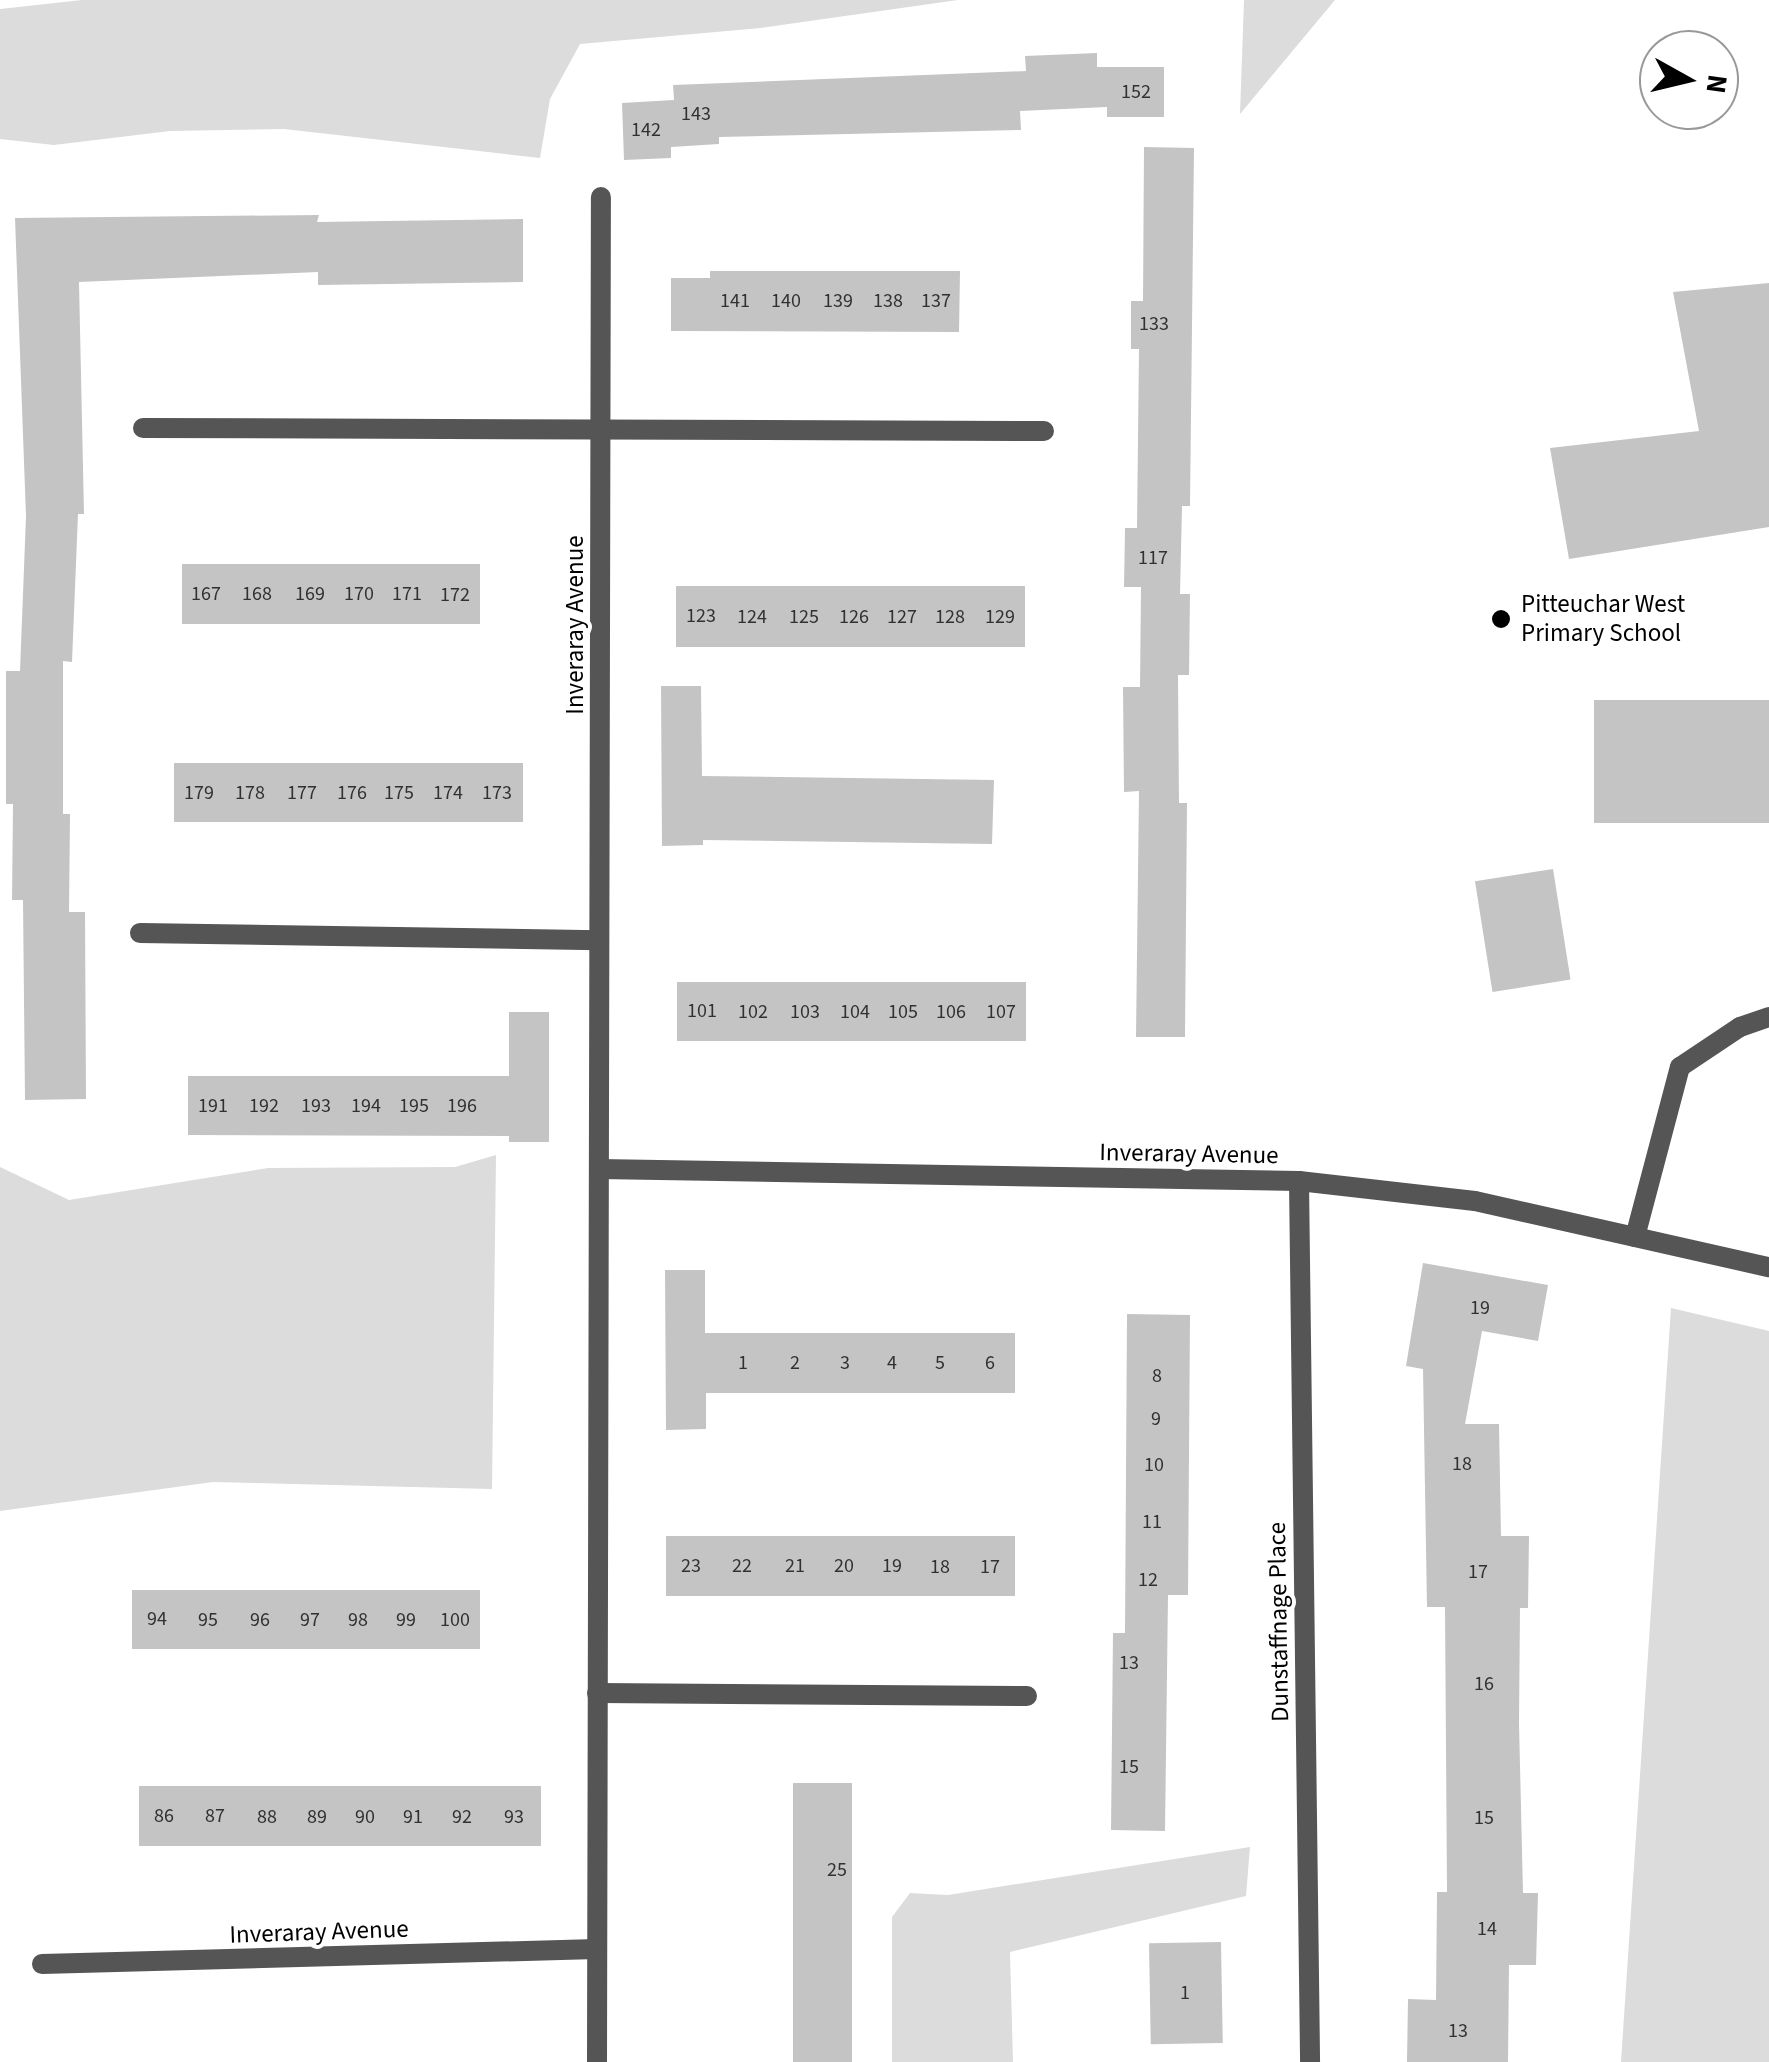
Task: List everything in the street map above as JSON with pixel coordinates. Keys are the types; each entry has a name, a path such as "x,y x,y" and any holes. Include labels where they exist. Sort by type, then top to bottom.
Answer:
{"street":[{"name":"Inveraray Avenue","path":"597,2062 601,197"},
{"path":"144,428 1044,431"},
{"path":"140,933 599,940"},
{"path":"1635,1238 1680,1067 1740,1026 1769,1018"},
{"name":"Inveraray Avenue","path":"599,1169 1299,1181 1475,1201 1769,1268"},
{"name":"Dunstaffnage Place","path":"1299,1181 1310,2062"},
{"path":"597,1693 1027,1696"},
{"name":"Inveraray Avenue","path":"42,1964 597,1950"}],"shaded area":[{"path":"82,0 958,0 761,28 580,44 550,99 540,158 284,129 170,131 54,145 0,139 0,9"},
{"path":"1244,0 1335,0 1240,114"},
{"path":"496,1155 492,1489 213,1482 0,1511 0,1167 69,1200 268,1168 455,1167"},
{"path":"1671,1308 1769,1331 1769,2062 1621,2062"},
{"path":"1250,1847 1246,1896 1010,1952 1013,2062 892,2062 892,1917 910,1893 948,1895"}],"building":[{"path":"1097,53 1097,67 1164,67 1164,117 1107,117 1107,107 1020,111 1021,130 719,137 719,144 671,147 671,158 624,160 622,103 674,100 673,85 1026,71 1025,56"},
{"path":"1144,147 1194,148 1190,506 1182,506 1180,594 1190,594 1189,675 1178,675 1179,803 1187,803 1185,1037 1136,1037 1139,791 1124,792 1123,687 1140,687 1141,587 1124,587 1125,528 1137,528 1139,349 1131,349 1131,301 1143,301"},
{"path":"319,215 317,222 523,219 523,282 318,285 318,272 79,282 84,514 78,514 72,662 63,661 63,814 70,814 69,912 85,912 86,1099 25,1100 23,900 12,900 13,804 6,804 6,671 20,671 26,516 15,218"},
{"path":"710,271 960,271 959,332 671,331 671,278 710,278"},
{"path":"1769,283 1769,527 1569,559 1550,448 1699,431 1673,292"},
{"path":"182,564 480,564 480,624 182,624"},
{"path":"676,586 1025,586 1025,647 676,647"},
{"path":"661,686 701,686 702,776 994,780 992,844 703,840 703,845 662,846"},
{"path":"1594,700 1769,700 1769,823 1594,823"},
{"path":"174,763 523,763 523,822 174,822"},
{"path":"1553,869 1571,980 1492,992 1475,881"},
{"path":"677,982 1026,982 1026,1041 677,1041"},
{"path":"509,1012 549,1012 549,1142 509,1142 509,1136 188,1135 188,1076 509,1076"},
{"path":"1423,1263 1548,1285 1538,1341 1482,1331 1465,1424 1499,1424 1501,1536 1529,1536 1528,1608 1520,1608 1519,1723 1523,1893 1538,1893 1536,1965 1509,1965 1508,2062 1407,2062 1408,1999 1436,2000 1437,1892 1447,1892 1445,1607 1427,1607 1423,1369 1406,1366"},
{"path":"665,1270 705,1270 705,1333 1015,1333 1015,1393 706,1393 706,1429 666,1430"},
{"path":"1127,1314 1190,1315 1188,1595 1168,1595 1165,1831 1111,1830 1113,1633 1125,1633"},
{"path":"666,1536 1015,1536 1015,1596 666,1596"},
{"path":"132,1590 480,1590 480,1649 132,1649"},
{"path":"793,1783 852,1783 852,2062 793,2062"},
{"path":"139,1786 541,1786 541,1846 139,1846"},
{"path":"1221,1942 1223,2043 1151,2044 1149,1943"}],"place":[{"name":"Pitteuchar West Primary School","path":"1501,619"}]}
